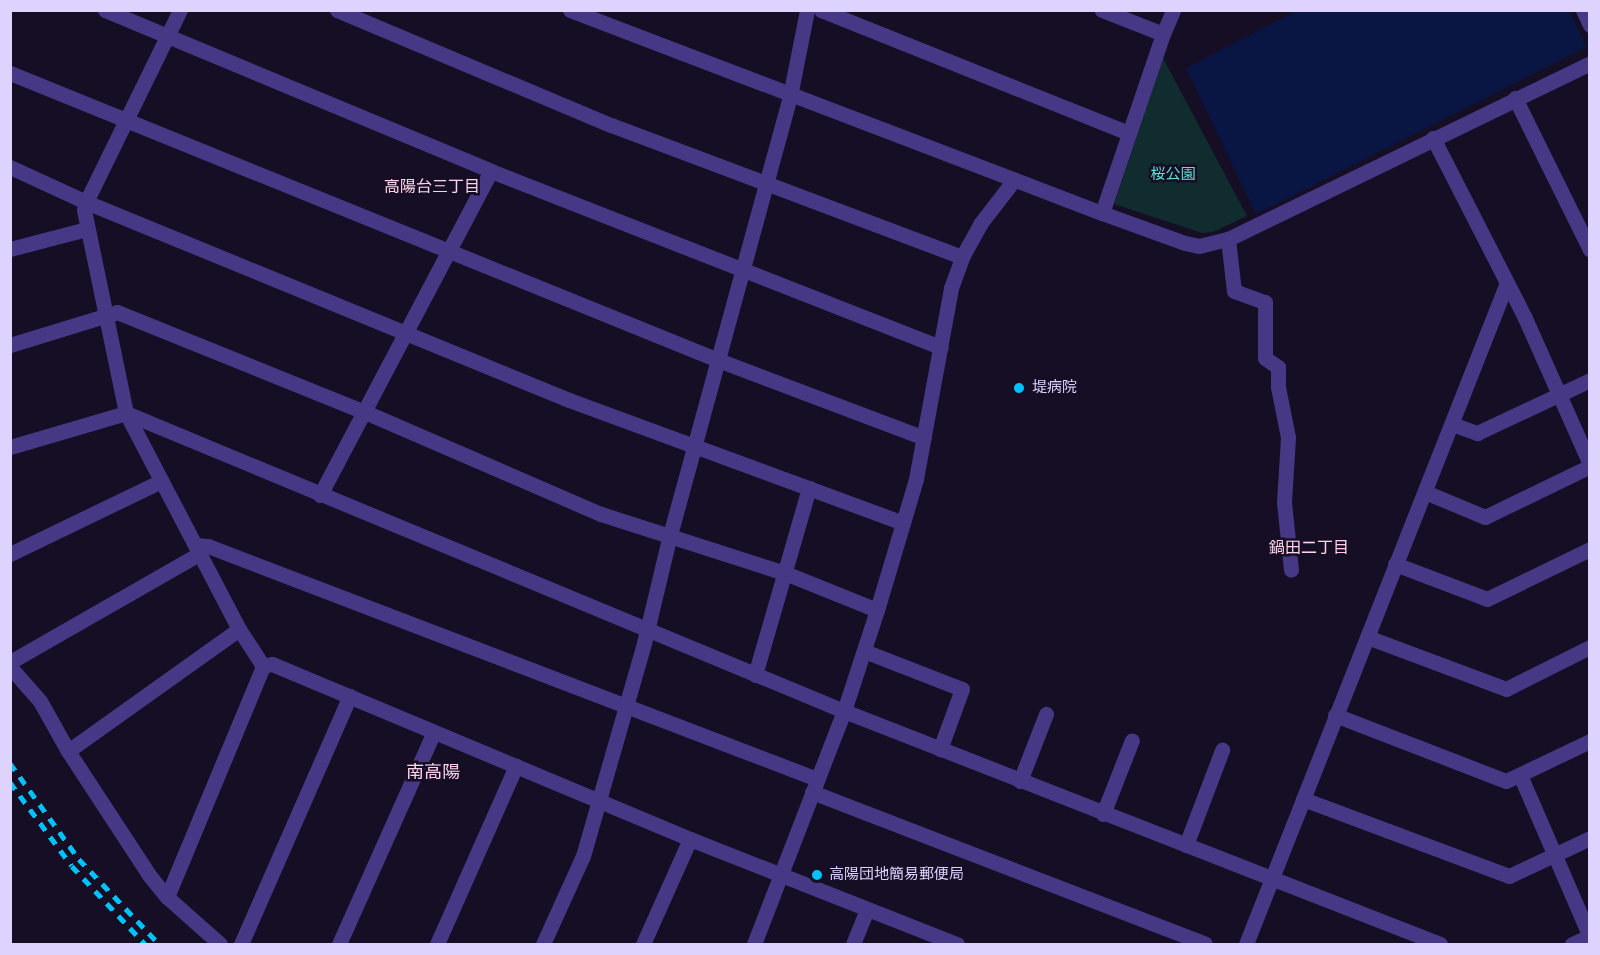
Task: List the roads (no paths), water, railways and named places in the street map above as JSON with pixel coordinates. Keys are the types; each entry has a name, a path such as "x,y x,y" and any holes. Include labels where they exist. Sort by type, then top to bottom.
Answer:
{"street":[{"path":"105,10 167,38 491,171 742,272 941,347"},
{"path":"180,10 84,210 126,413 239,629 263,666"},
{"path":"337,10 611,125 963,257"},
{"path":"570,10 790,96 1102,213 1199,246 1228,239 1590,63"},
{"path":"543,945 583,856 599,801 790,96 807,10"},
{"path":"822,10 1129,133"},
{"path":"1102,10 1163,34"},
{"path":"1102,213 1173,10"},
{"path":"1583,10 1590,25"},
{"path":"10,73 126,122 718,360 924,438"},
{"path":"1515,98 1590,250"},
{"path":"1425,492 1485,517 1590,465 1525,318 1506,285 1433,138"},
{"path":"10,167 86,202 405,331 568,400 903,523"},
{"path":"320,495 491,171"},
{"path":"754,945 844,711 878,610 924,438 951,288 963,257 980,224 1014,180"},
{"path":"10,249 87,229"},
{"path":"1228,239 1234,291 1265,302 1265,358 1278,367 1278,387 1288,437 1284,502 1291,570"},
{"path":"1246,945 1506,285"},
{"path":"10,345 117,312 365,412 601,514 785,573 878,610"},
{"path":"1452,423 1477,433 1590,380"},
{"path":"10,447 126,413 755,675 1440,945"},
{"path":"10,554 161,481"},
{"path":"755,675 809,488"},
{"path":"10,662 198,549 208,546 625,705 814,786 1205,945"},
{"path":"1395,564 1487,599 1590,549"},
{"path":"68,751 239,629"},
{"path":"1366,637 1506,689 1590,647"},
{"path":"864,651 962,689 940,749"},
{"path":"263,666 272,664 690,839 957,945"},
{"path":"167,897 263,666"},
{"path":"10,667 40,701 68,751 149,876 167,897 220,945"},
{"path":"241,945 350,696"},
{"path":"1020,781 1046,714"},
{"path":"1335,715 1506,781 1590,741"},
{"path":"339,945 434,732"},
{"path":"1103,814 1132,740"},
{"path":"1186,845 1222,750"},
{"path":"438,945 516,766"},
{"path":"1520,775 1589,936 1572,945"},
{"path":"1303,799 1509,876 1590,838"},
{"path":"643,945 690,839"},
{"path":"853,945 867,910"}],"railway":[{"path":"10,763 79,859 159,944"},
{"path":"10,782 72,866 145,944"}],"place":[{"name":"堤病院","path":"1019,388"},
{"name":"高陽団地簡易郵便局","path":"817,875"}],"district":[{"name":"高陽台三丁目","path":"432,187"},
{"name":"鍋田二丁目","path":"1309,548"},
{"name":"南高陽","path":"433,772"}],"park label":[{"name":"桜公園","path":"1173,175"}]}
